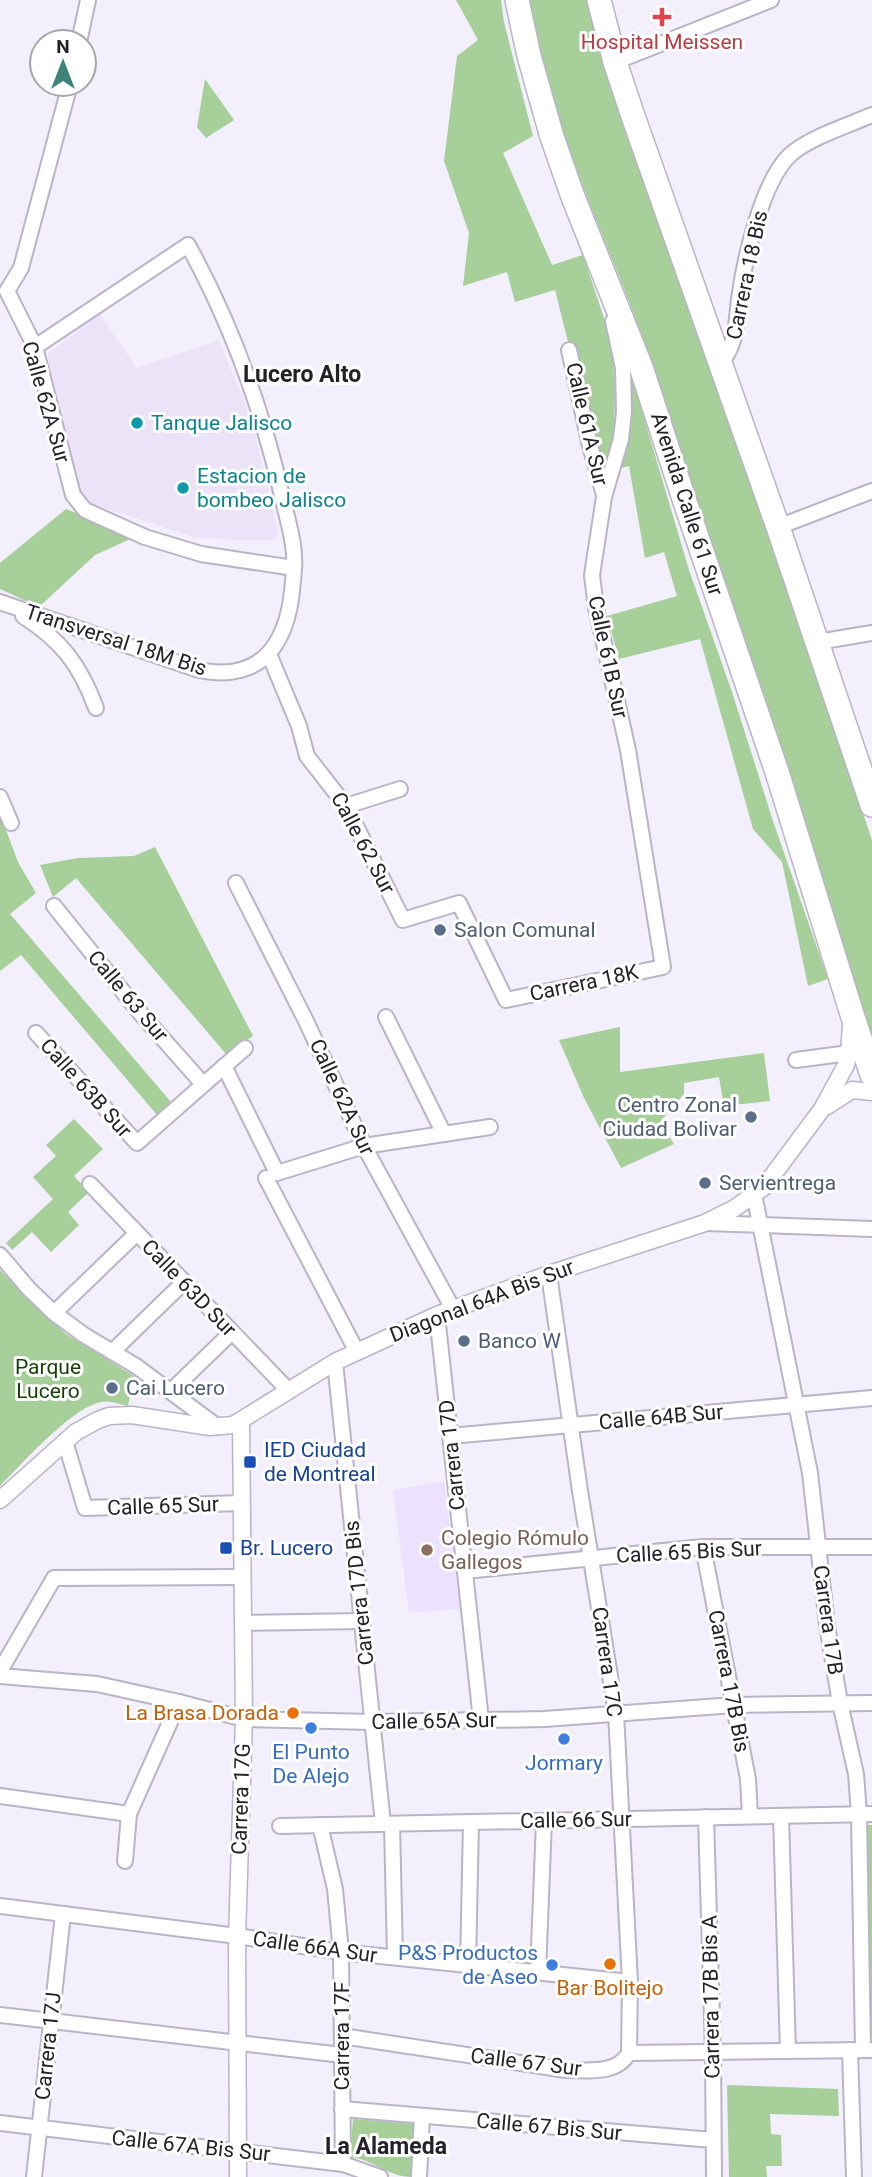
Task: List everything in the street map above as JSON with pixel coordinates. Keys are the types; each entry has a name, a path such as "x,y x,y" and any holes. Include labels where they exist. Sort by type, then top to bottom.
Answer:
{"highway":[{"name":"Avenida Calle 61 Sur","path":"517,0 542,105 573,197 641,367 777,772 872,1075"},
{"path":"600,0 615,62 818,642 872,805"}],"street":[{"path":"82,28 88,0"},
{"path":"615,62 771,0"},
{"name":"Calle 62A Sur","path":"66,98 21,268 7,290 35,347 70,489 85,510 145,537 201,554 294,568"},
{"name":"Carrera 18 Bis","path":"720,364 733,345 741,288 758,216 776,174 790,155 806,145 872,115"},
{"path":"35,347 188,245 218,304 262,420 290,531 294,568 289,613 281,636 269,654"},
{"name":"Calle 61B Sur","path":"601,266 623,368 625,398 621,439 604,497 592,575 596,608 628,750 663,967"},
{"name":"Calle 61A Sur","path":"569,350 604,497"},
{"path":"778,527 872,491"},
{"path":"0,602 45,630 59,643 85,680 96,708"},
{"name":"Transversal 18M Bis","path":"0,602 211,672 243,670 269,654"},
{"path":"818,642 872,632"},
{"name":"Calle 62 Sur","path":"269,654 299,726 307,756 346,806 403,920 459,902 506,1000"},
{"path":"346,806 400,789"},
{"path":"0,797 11,822"},
{"name":"Calle 62A Sur","path":"236,883 306,1021 364,1146 453,1309"},
{"name":"Calle 63 Sur","path":"54,906 141,1014 203,1084"},
{"name":"Carrera 18K","path":"506,1000 663,967"},
{"path":"822,1109 840,1078 849,1053 851,1012"},
{"path":"386,1017 444,1134"},
{"name":"Calle 63B Sur","path":"36,1032 137,1143 203,1084"},
{"path":"203,1084 245,1048"},
{"path":"796,1060 849,1053"},
{"path":"224,1066 272,1175 356,1350"},
{"path":"822,1109 852,1090 872,1092"},
{"name":"Diagonal 64A Bis Sur","path":"218,1427 229,1427 241,1421 356,1350 437,1315 549,1274 705,1223 735,1208 764,1187 822,1109"},
{"path":"272,1175 364,1146 489,1127"},
{"name":"Calle 63D Sur","path":"90,1184 289,1391"},
{"name":"Carrera 17B","path":"754,1194 810,1473 827,1625 840,1703 866,1814 862,2050 853,2177"},
{"path":"705,1223 871,1233"},
{"path":"54,1313 137,1233"},
{"path":"0,1255 54,1313 171,1391 218,1427"},
{"name":"Carrera 17C","path":"549,1274 616,1713 630,1982 629,2053"},
{"path":"112,1352 184,1282"},
{"name":"Carrera 17D","path":"437,1315 481,1720"},
{"path":"171,1391 232,1332"},
{"name":"Carrera 17D Bis","path":"335,1362 372,1722 388,1824 395,1957"},
{"name":"Calle 64B Sur","path":"450,1436 872,1398"},
{"path":"0,1500 65,1441 90,1423 121,1415 218,1427"},
{"name":"Carrera 17G","path":"239,2177 237,1936 244,1719 241,1421"},
{"name":"Calle 65 Sur","path":"65,1441 85,1508 242,1503"},
{"name":"Calle 65 Bis Sur","path":"465,1571 703,1547 872,1547"},
{"name":"Carrera 17B Bis","path":"703,1547 748,1779 750,1816"},
{"path":"0,1674 54,1578 242,1577"},
{"path":"243,1623 362,1621"},
{"name":"Calle 65A Sur","path":"0,1674 97,1684 244,1719 372,1722 545,1719 734,1705 872,1703"},
{"path":"125,1861 129,1814 179,1702"},
{"path":"0,1796 129,1814"},
{"name":"Calle 66 Sur","path":"279,1826 866,1814"},
{"path":"781,1816 788,2051"},
{"name":"Carrera 17B Bis A","path":"706,1817 714,2177"},
{"path":"538,1972 544,1821"},
{"path":"468,1965 471,1822"},
{"name":"Carrera 17F","path":"320,1825 335,1889 341,1952 343,2164"},
{"name":"Calle 66A Sur","path":"0,1906 341,1952 630,1982"},
{"name":"Carrera 17J","path":"34,2177 63,1914"},
{"path":"0,2015 342,2055"},
{"name":"Calle 67 Sur","path":"342,2036 566,2070 616,2067 629,2053 862,2050"},
{"name":"Calle 67 Bis Sur","path":"342,2109 713,2140"},
{"path":"419,2177 422,2116"},
{"name":"Calle 67A Bis Sur","path":"0,2123 343,2164 380,2177"}],"shaded area":[{"path":"100,314 137,368 219,340 253,424 278,532 277,538 234,540 194,537 82,501 71,487 47,354"},
{"name":"Colegio Rómulo Gallegos","path":"444,1481 460,1609 409,1613 393,1490"}],"green space":[{"path":"456,0 501,0 504,22 533,136 503,153 552,265 583,255 604,318 613,357 615,392 614,434 602,478 555,290 515,302 507,272 463,286 469,233 444,161 457,56 478,40"},
{"path":"528,0 589,0 600,56 744,461 872,840 872,1038 648,353 567,143"},
{"path":"205,79 234,120 206,138 197,127"},
{"path":"626,357 689,570 828,979 808,986 782,862 753,829 700,639 619,659 607,616 677,596 664,552 645,558 629,466 621,468 627,441"},
{"path":"66,509 137,536 95,555 39,607 0,589 0,563"},
{"path":"0,814 18,862 36,893 10,914 171,1102 157,1115 21,955 0,971"},
{"path":"155,847 253,1036 226,1054 76,878 53,897 40,865 78,858 134,856"},
{"path":"620,1027 620,1072 764,1053 770,1101 724,1106 719,1077 684,1083 684,1094 660,1122 674,1144 621,1168 584,1098 559,1040"},
{"path":"74,1119 103,1149 74,1176 89,1192 68,1212 79,1225 51,1252 32,1232 12,1250 6,1243 53,1199 33,1177 56,1156 46,1145"},
{"name":"Parque Lucero","path":"0,1270 66,1334 134,1376 128,1406 101,1402 76,1414 0,1486"},
{"path":"867,1825 872,1825 872,2036 870,2036"},
{"path":"727,2085 838,2089 839,2116 770,2114 771,2134 781,2135 782,2166 766,2166 767,2177 729,2177"},
{"path":"353,2119 416,2124 412,2177 395,2174 350,2157"}],"place":[{"name":"Hospital Meissen","path":"662,17"},
{"name":"Tanque Jalisco","path":"137,423"},
{"name":"Estacion de bombeo Jalisco","path":"183,488"},
{"name":"Salon Comunal","path":"440,930"},
{"name":"Centro Zonal Ciudad Bolivar","path":"751,1117"},
{"name":"Servientrega","path":"705,1183"},
{"name":"Banco W","path":"464,1341"},
{"name":"Cai Lucero","path":"112,1388"},
{"name":"IED Ciudad de Montreal","path":"250,1462"},
{"name":"Br. Lucero","path":"226,1548"},
{"name":"Colegio Rómulo Gallegos","path":"427,1550"},
{"name":"La Brasa Dorada","path":"293,1713"},
{"name":"El Punto De Alejo","path":"311,1728"},
{"name":"Jormary","path":"564,1739"},
{"name":"Bar Bolitejo","path":"610,1964"},
{"name":"P&S Productos de Aseo","path":"552,1965"}],"district":[{"name":"Lucero Alto","path":"302,374"},
{"name":"La Alameda","path":"386,2146"}]}
